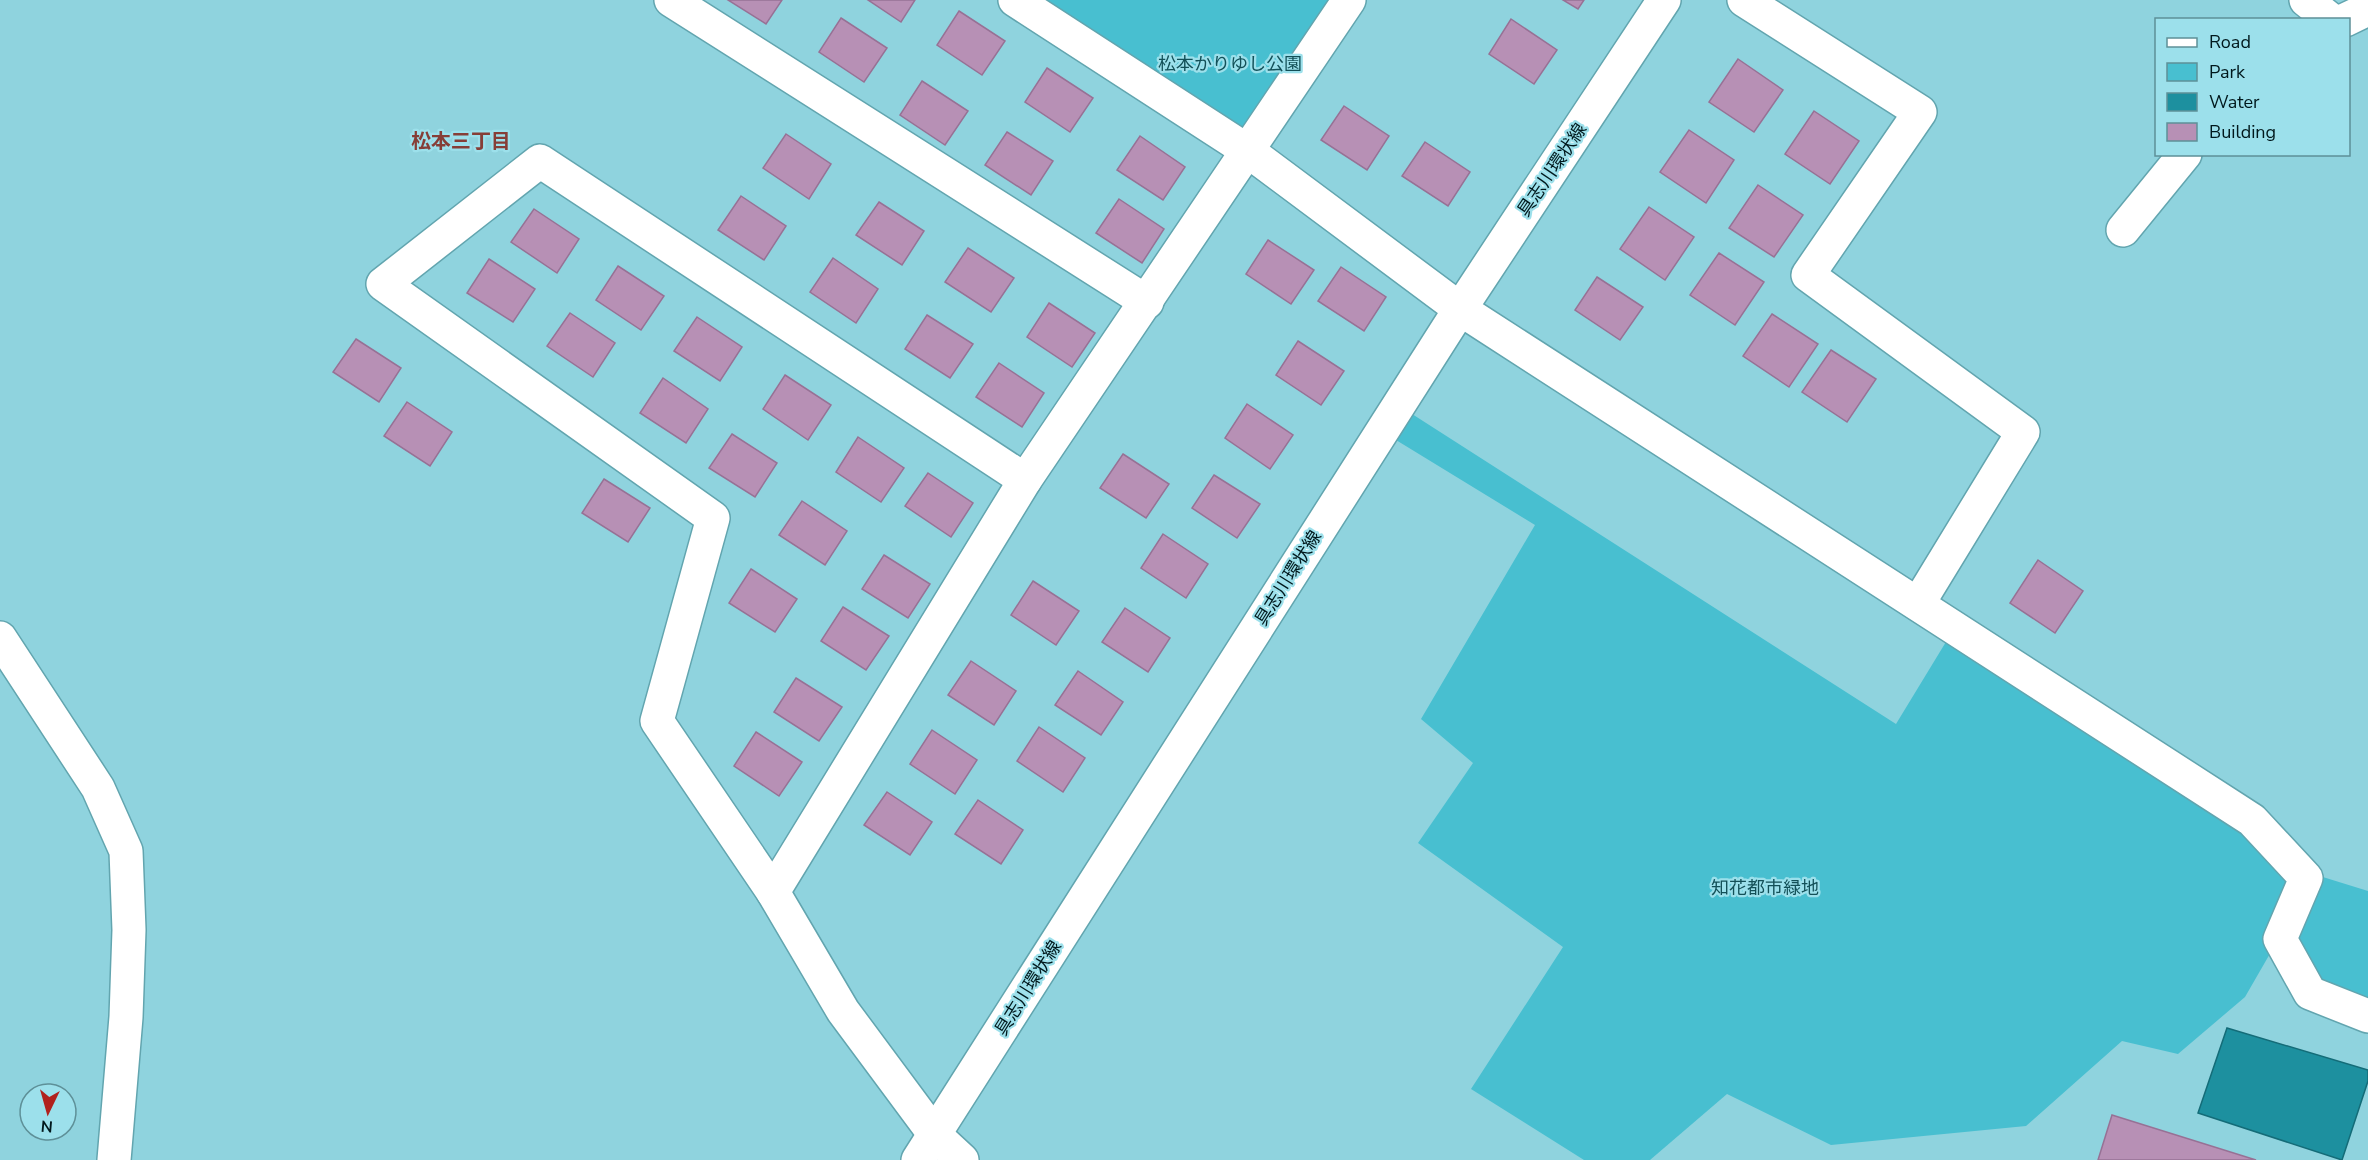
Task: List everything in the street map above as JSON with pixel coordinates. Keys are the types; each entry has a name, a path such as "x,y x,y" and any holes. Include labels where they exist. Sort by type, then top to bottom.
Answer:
{"street":[{"path":"671,0 1147,302"},
{"path":"1015,0 1248,151 1460,309 2252,820 2306,878 2280,939 2310,993 2368,1016"},
{"path":"773,892 1025,480 1349,0"},
{"name":"具志川環状線","path":"927,1147 1460,309 1664,0"},
{"path":"1744,0 1920,112 1808,275 2023,432 1918,604"},
{"path":"2306,0 2328,18"},
{"path":"2349,18 2368,9"},
{"path":"2123,230 2183,156"},
{"path":"962,1160 927,1147 773,892 657,721 713,518 383,284 540,161 1025,480"},
{"path":"0,638 98,788 126,851 129,930 126,1017 114,1160"}],"green space":[{"name":"松本かりゆし公園","path":"1015,0 1349,0 1248,151"},
{"name":"知花都市緑地","path":"1398,405 1896,724 1952,632 2297,863 2279,938 2245,997 2178,1054 2122,1041 2026,1126 1831,1145 1727,1094 1650,1160 1584,1160 1471,1089 1563,947 1418,843 1473,763 1421,719 1535,525 1378,429"},
{"path":"2297,869 2368,891 2368,1016 2310,993 2280,940"}],"water":[{"path":"2227,1028 2368,1070 2368,1081 2342,1160 2198,1113"}],"building":[{"path":"728,0 782,0 766,24"},
{"path":"868,0 915,0 901,22"},
{"path":"1563,0 1584,0 1578,9"},
{"path":"959,11 1005,41 982,75 937,45"},
{"path":"841,18 887,48 864,82 819,52"},
{"path":"1511,19 1557,50 1534,84 1489,54"},
{"path":"1738,59 1783,90 1754,132 1709,102"},
{"path":"1047,68 1093,98 1070,132 1025,102"},
{"path":"922,81 968,111 945,145 900,115"},
{"path":"1344,106 1389,136 1367,170 1321,140"},
{"path":"1814,111 1859,141 1830,184 1785,154"},
{"path":"1689,130 1734,160 1706,203 1660,172"},
{"path":"1007,132 1053,161 1031,195 985,165"},
{"path":"786,134 831,164 809,199 763,168"},
{"path":"1140,136 1185,167 1163,200 1117,170"},
{"path":"1425,142 1470,172 1448,206 1402,176"},
{"path":"1758,185 1803,215 1774,257 1729,228"},
{"path":"741,196 786,226 764,260 718,230"},
{"path":"1119,199 1164,229 1142,263 1096,233"},
{"path":"879,202 924,231 902,265 856,235"},
{"path":"1649,207 1694,237 1665,280 1620,249"},
{"path":"534,209 579,239 557,273 511,242"},
{"path":"1268,240 1314,270 1291,304 1246,274"},
{"path":"968,248 1014,278 991,312 945,282"},
{"path":"1719,253 1764,282 1735,325 1690,295"},
{"path":"833,258 878,289 856,323 810,292"},
{"path":"489,259 535,289 513,322 467,293"},
{"path":"618,266 664,296 641,330 596,300"},
{"path":"1341,267 1386,297 1364,331 1318,301"},
{"path":"1597,277 1643,307 1620,340 1575,310"},
{"path":"1049,303 1095,333 1072,367 1027,337"},
{"path":"570,313 615,343 593,377 547,346"},
{"path":"1772,314 1818,344 1789,387 1743,356"},
{"path":"927,315 973,344 950,378 905,349"},
{"path":"697,317 742,347 720,381 674,351"},
{"path":"356,339 401,368 379,402 333,372"},
{"path":"1298,341 1344,371 1321,405 1276,375"},
{"path":"1831,350 1876,379 1847,422 1802,392"},
{"path":"999,363 1044,393 1022,427 976,397"},
{"path":"785,375 831,405 808,440 763,409"},
{"path":"663,378 708,409 686,443 640,413"},
{"path":"407,402 452,432 430,466 384,436"},
{"path":"1247,404 1293,435 1270,469 1225,438"},
{"path":"732,434 777,463 755,497 709,468"},
{"path":"858,437 904,468 881,502 836,472"},
{"path":"1123,454 1169,484 1146,518 1100,488"},
{"path":"928,473 973,503 951,537 905,506"},
{"path":"1214,475 1260,504 1237,538 1192,508"},
{"path":"604,479 650,508 628,542 582,513"},
{"path":"802,501 847,531 825,565 779,535"},
{"path":"1163,534 1208,564 1186,598 1141,568"},
{"path":"884,555 930,584 908,618 862,589"},
{"path":"2038,560 2083,591 2055,633 2010,603"},
{"path":"751,569 797,599 775,632 729,603"},
{"path":"1033,581 1079,611 1056,645 1011,615"},
{"path":"843,607 889,636 866,670 821,641"},
{"path":"1125,608 1170,638 1148,672 1102,642"},
{"path":"971,661 1016,691 994,725 948,695"},
{"path":"1078,671 1123,702 1101,735 1055,705"},
{"path":"796,678 842,707 819,741 774,712"},
{"path":"1039,727 1085,758 1063,792 1017,761"},
{"path":"932,730 977,760 955,794 910,764"},
{"path":"756,732 802,762 779,796 734,766"},
{"path":"887,792 932,822 910,855 864,825"},
{"path":"978,800 1023,830 1001,864 955,834"},
{"path":"2112,1115 2256,1160 2098,1160"}],"district":[{"name":"松本三丁目","path":"461,141"}]}
